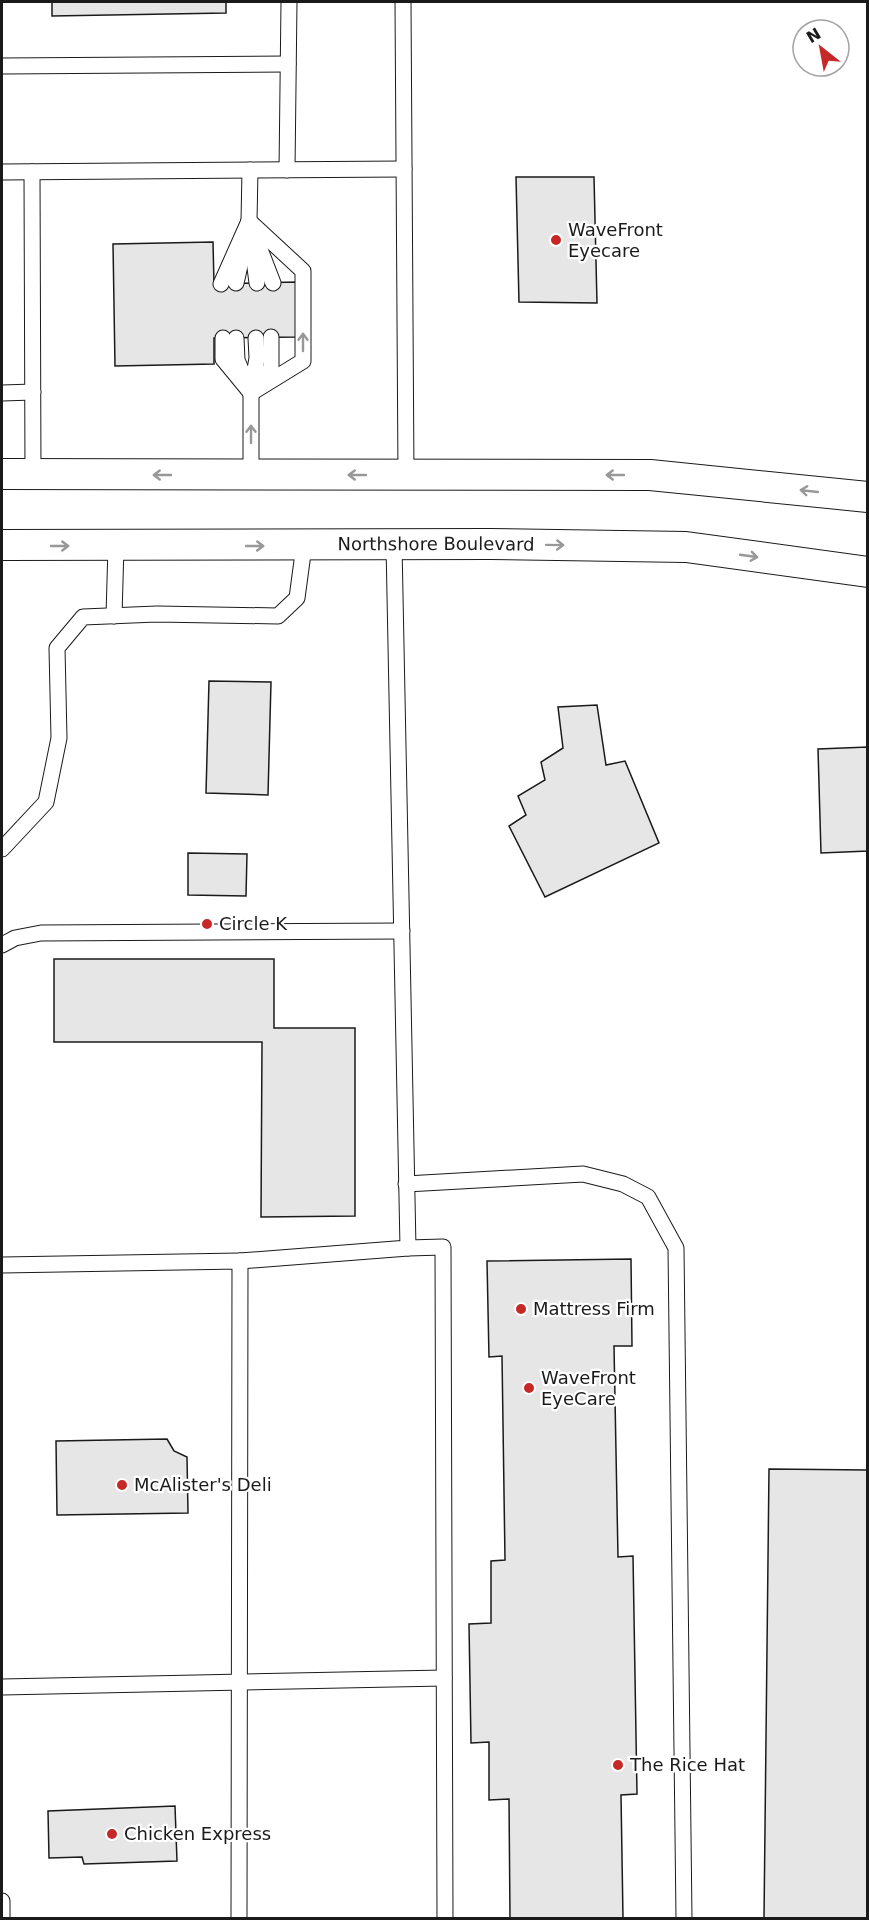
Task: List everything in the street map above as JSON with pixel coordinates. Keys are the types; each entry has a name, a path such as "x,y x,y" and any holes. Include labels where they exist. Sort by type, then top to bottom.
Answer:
{"street":[{"path":"2,474 650,475 867,497"},
{"name":"Northshore Boulevard","path":"2,545 686,547 867,572"}],"lane":[{"path":"287,170 289,2"},
{"path":"404,2 406,475"},
{"path":"2,66 288,64"},
{"path":"2,172 404,169"},
{"path":"250,170 249,221 257,283"},
{"path":"32,172 33,474"},
{"path":"249,221 273,283"},
{"path":"229,284 249,221"},
{"path":"249,221 303,271 303,361 251,393"},
{"path":"251,393 271,368 264,337"},
{"path":"229,338 251,393 251,475"},
{"path":"2,393 33,392"},
{"path":"394,545 408,1248"},
{"path":"114,616 117,546"},
{"path":"2,849 46,802 59,738 57,648 83,617 278,616 297,598 304,546"},
{"path":"2,945 15,938 41,933 402,931"},
{"path":"406,1184 583,1174 623,1184 648,1197 676,1248 684,1918"},
{"path":"2,1265 240,1261 443,1247 445,1918"},
{"path":"239,1918 240,1261"},
{"path":"2,1687 444,1678"},
{"path":"2,1901 2,1918"}],"building":[{"path":"52,2 226,2 226,13 52,16"},
{"name":"WaveFront Eyecare","path":"516,177 594,177 597,303 519,302"},
{"path":"213,242 214,284 296,282 296,337 214,338 214,364 115,366 113,244"},
{"path":"209,681 271,682 268,795 206,793"},
{"path":"597,705 606,765 625,761 659,843 545,897 509,826 526,815 518,796 545,780 541,762 563,748 558,707"},
{"path":"868,747 868,851 821,853 818,749"},
{"path":"188,853 247,854 246,896 188,895"},
{"path":"54,959 274,959 274,1028 355,1028 355,1216 261,1217 262,1042 54,1042"},
{"path":"631,1259 632,1346 614,1346 618,1557 633,1556 637,1794 621,1795 623,1918 510,1918 509,1799 489,1800 489,1742 471,1743 469,1624 491,1623 491,1561 505,1560 502,1356 489,1357 487,1261"},
{"name":"McAlister's Deli","path":"167,1439 174,1451 187,1457 188,1513 57,1515 56,1441"},
{"path":"769,1469 868,1470 868,1918 764,1918"},
{"name":"Chicken Express","path":"175,1806 177,1861 84,1864 82,1857 49,1858 48,1811"}],"place":[{"name":"WaveFront Eyecare","path":"556,240"},
{"name":"Circle K","path":"207,924"},
{"name":"Mattress Firm","path":"521,1309"},
{"name":"WaveFront EyeCare","path":"529,1388"},
{"name":"McAlister's Deli","path":"122,1485"},
{"name":"The Rice Hat","path":"618,1765"},
{"name":"Chicken Express","path":"112,1834"}]}
